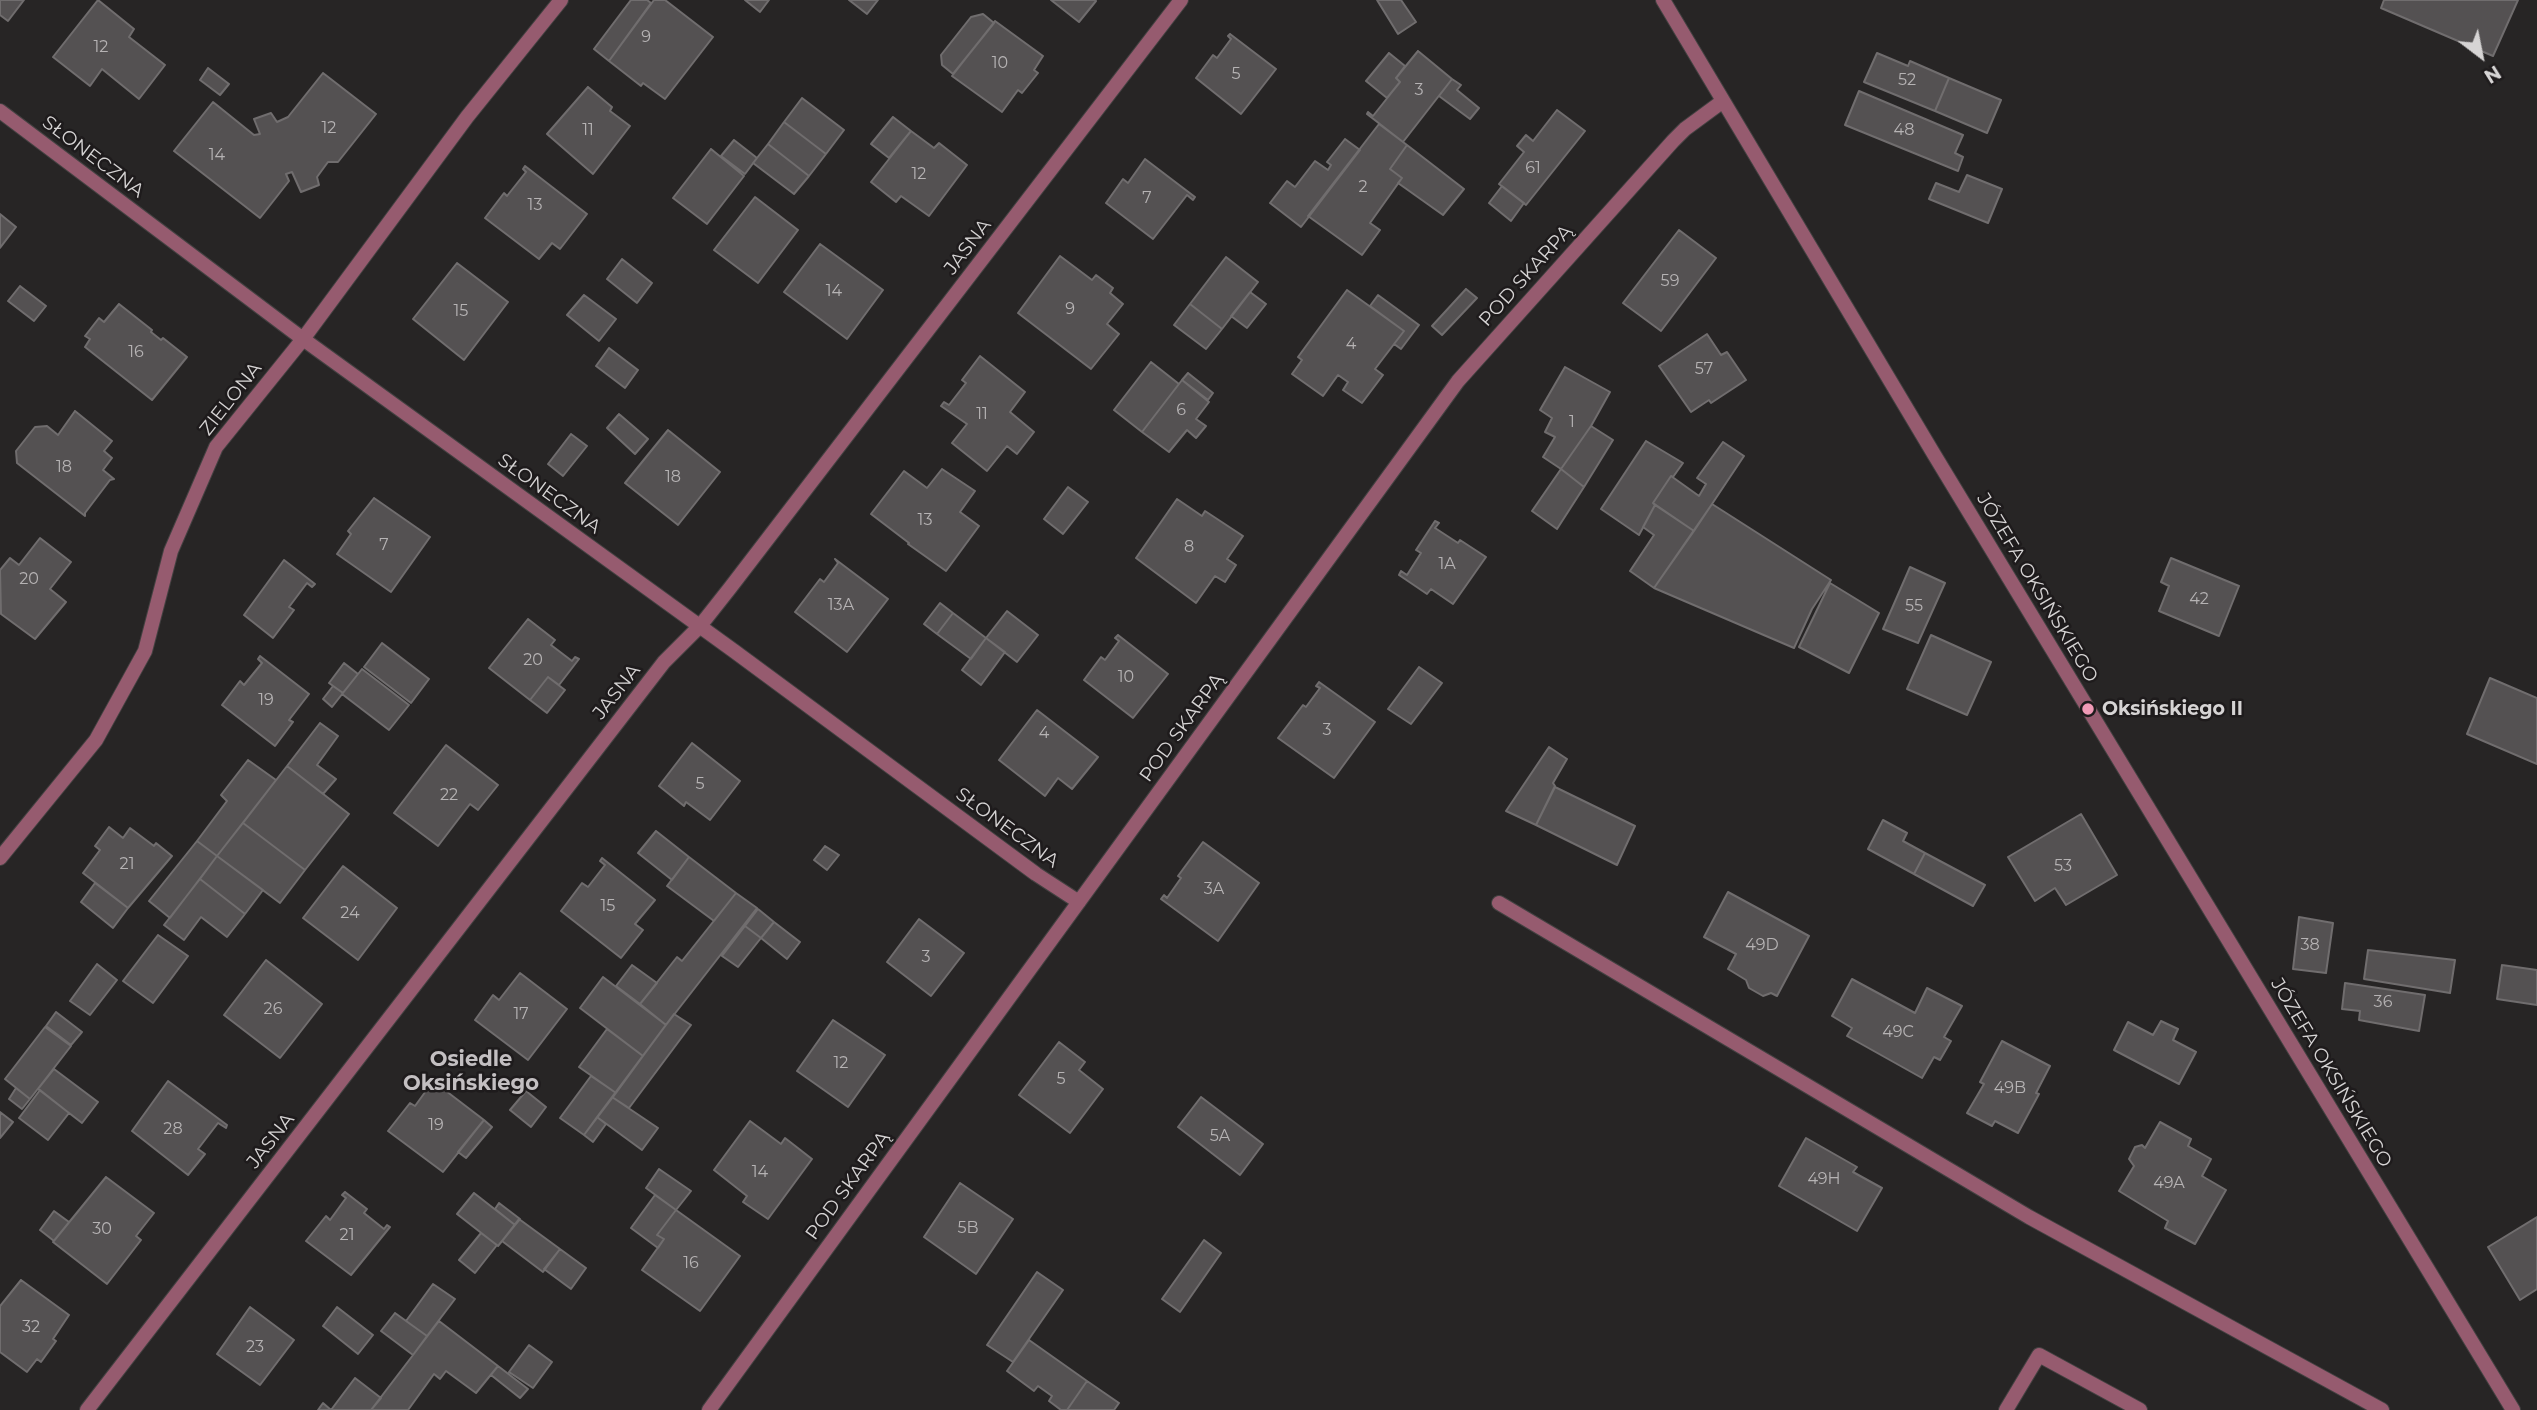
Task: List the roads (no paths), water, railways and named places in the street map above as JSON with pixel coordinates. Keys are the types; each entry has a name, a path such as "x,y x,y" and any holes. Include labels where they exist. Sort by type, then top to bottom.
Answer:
{"street":[{"name":"ZIELONA","path":"1,855 96,740 145,650 171,551 216,447 303,339 467,117 561,0"},
{"name":"JASNA","path":"87,1410 664,662 700,626 1181,0"},
{"name":"JÓZEFA OKSIŃSKIEGO","path":"1663,0 1934,456 2512,1410"},
{"name":"POD SKARPĄ","path":"709,1410 1458,381 1672,141 1685,128 1723,101"},
{"name":"SŁONECZNA","path":"0,111 303,339 700,626 1036,874 1079,902"},
{"path":"1499,902 2029,1217 2382,1410"},
{"path":"2006,1410 2039,1355 2140,1410"}],"place":[{"name":"Oksińskiego II","path":"2088,709"}],"district":[{"name":"Osiedle Oksińskiego","path":"471,1072"}]}
